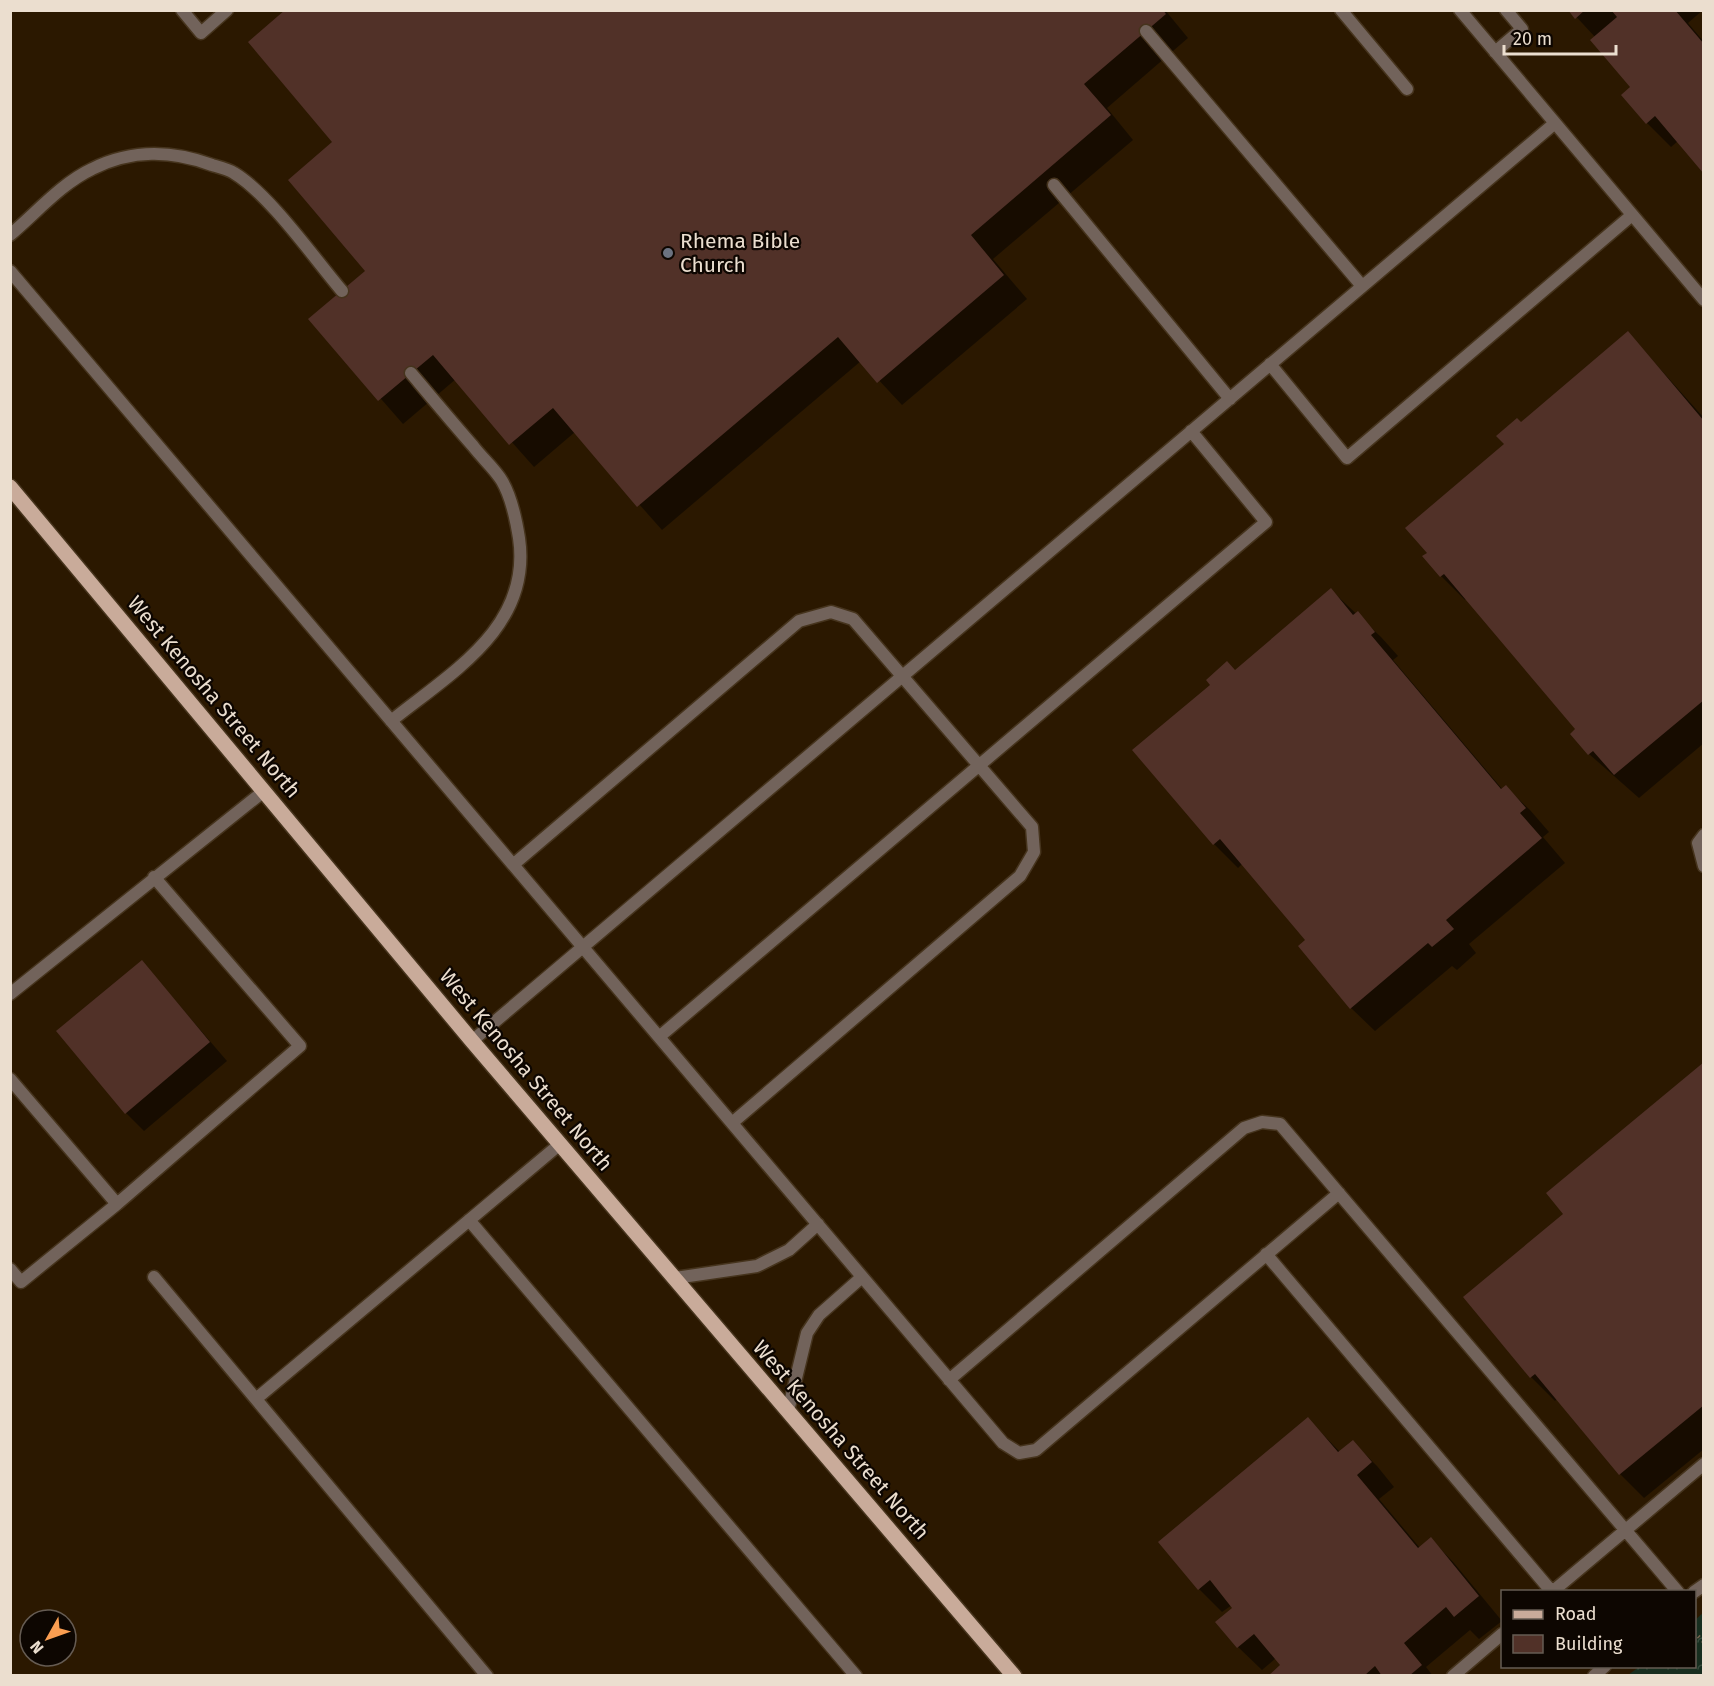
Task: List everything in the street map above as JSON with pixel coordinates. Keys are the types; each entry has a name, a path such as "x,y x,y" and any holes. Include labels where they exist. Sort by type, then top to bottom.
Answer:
{"main road":[{"name":"West Kenosha Street North","path":"10,487 472,1041 1014,1676"}],"street":[{"path":"182,10 201,33 227,10"},
{"path":"1341,10 1407,89"},
{"path":"1460,10 1704,300"},
{"path":"1495,52 1522,29 1506,10"},
{"path":"1146,31 1362,286"},
{"path":"472,1041 1555,123"},
{"path":"10,235 59,192 90,170 121,157 158,152 191,157 233,172 260,195 342,291"},
{"path":"1054,185 1230,399"},
{"path":"1270,364 1347,458 1632,215"},
{"path":"10,271 1003,1443 1019,1453 1036,1450 1339,1193"},
{"path":"391,721 467,660 494,634 510,608 520,580 520,547 516,516 503,482 411,373"},
{"path":"659,1037 1266,522 1191,431"},
{"path":"513,864 799,621 831,612 852,619 1032,827 1034,852 1020,876 732,1123"},
{"path":"10,994 264,791"},
{"path":"1704,835 1698,843 1704,866"},
{"path":"10,1269 21,1282 117,1204 300,1046 154,877"},
{"path":"10,1079 117,1204"},
{"path":"949,1380 1244,1128 1262,1122 1280,1124 1676,1590"},
{"path":"256,1399 560,1144"},
{"path":"469,1220 856,1676"},
{"path":"675,1278 757,1266 789,1250 818,1224"},
{"path":"1266,1254 1550,1590"},
{"path":"154,1277 487,1676"},
{"path":"788,1411 807,1333 819,1315 862,1277"},
{"path":"1554,1590 1704,1464"},
{"path":"1453,1676 1501,1636"}],"green space":[{"path":"1703,1613 1703,1675 1628,1675 1638,1668 1696,1668 1696,1619"}],"building":[{"name":"Rhema Bible Church","path":"285,10 1163,10 1166,14 1084,84 1111,115 971,235 1004,275 877,383 838,337 637,507 553,408 509,445 433,355 378,401 308,319 365,271 288,180 332,142 248,42"},
{"path":"1568,10 1585,10 1575,19"},
{"path":"1611,10 1675,10 1704,44 1704,174 1655,116 1646,124 1621,95 1630,87 1590,40 1617,17"},
{"path":"1628,331 1704,421 1704,700 1614,775 1593,751 1588,755 1570,734 1575,729 1444,574 1440,577 1422,556 1427,553 1405,528 1504,444 1496,436 1517,418 1521,422"},
{"path":"1331,588 1353,615 1358,611 1375,632 1371,635 1501,789 1506,785 1526,808 1520,813 1542,838 1446,920 1454,929 1432,947 1428,943 1350,1009 1298,946 1305,940 1220,839 1213,845 1132,750 1210,685 1206,680 1227,661 1235,670"},
{"path":"142,960 210,1042 125,1114 56,1031"},
{"path":"1704,1062 1704,1405 1619,1475 1535,1374 1530,1378 1463,1297 1563,1214 1546,1193"},
{"path":"1308,1417 1338,1452 1353,1440 1372,1462 1357,1475 1418,1548 1431,1537 1479,1596 1454,1617 1446,1607 1404,1643 1422,1665 1409,1676 1382,1676 1375,1666 1364,1676 1268,1676 1280,1665 1254,1634 1237,1648 1215,1622 1232,1608 1210,1580 1198,1590 1158,1542"}],"place":[{"name":"Rhema Bible Church","path":"668,253"}]}
